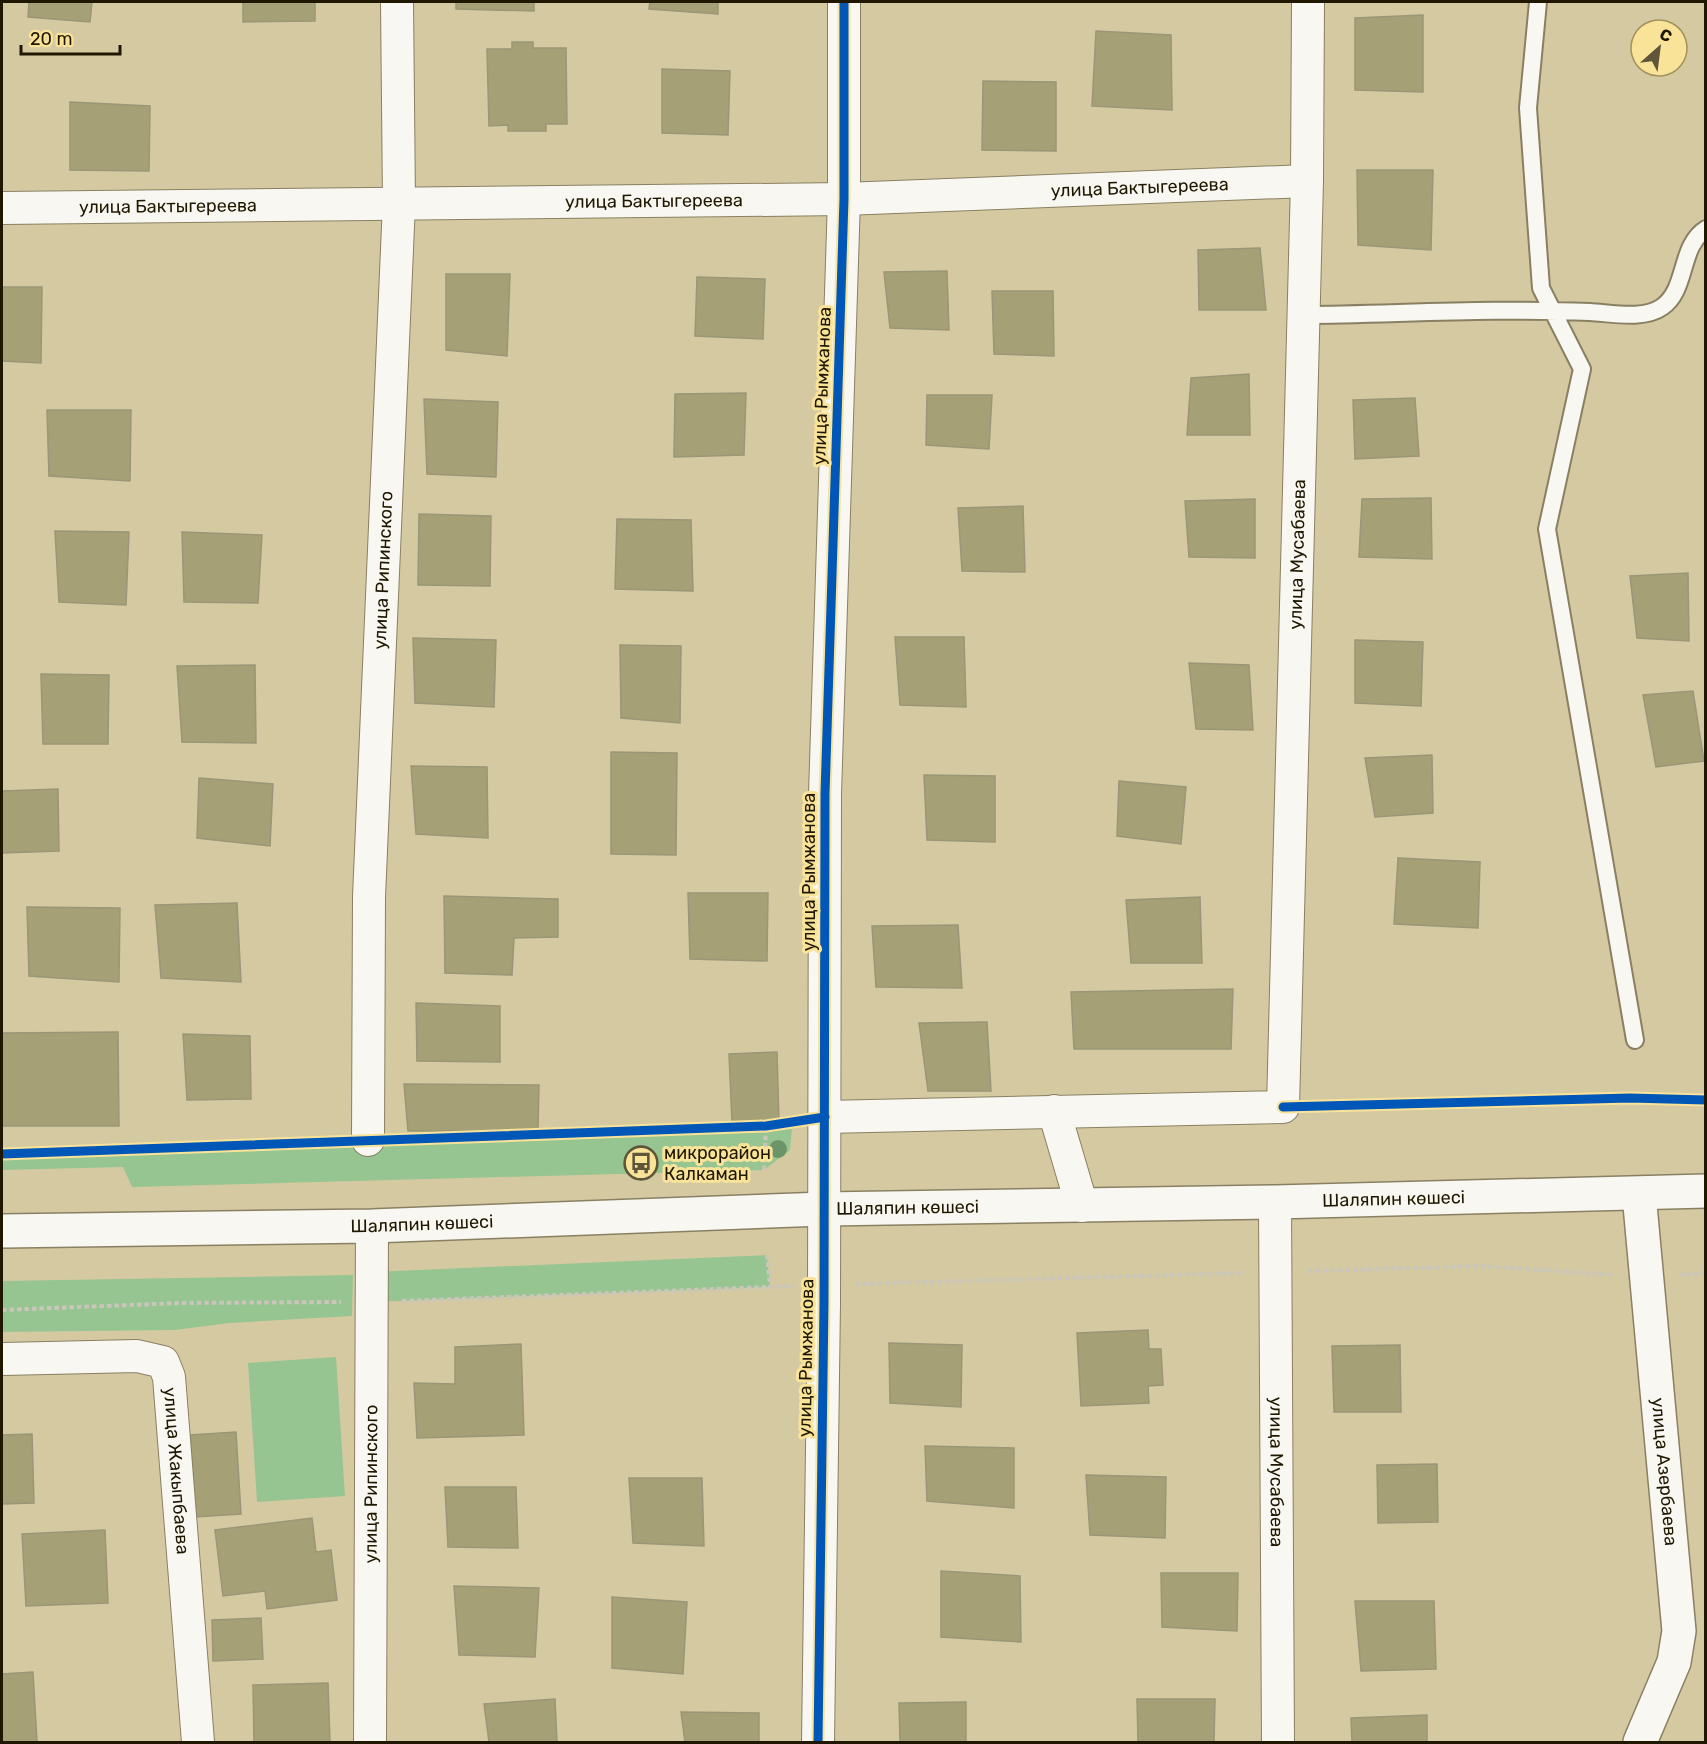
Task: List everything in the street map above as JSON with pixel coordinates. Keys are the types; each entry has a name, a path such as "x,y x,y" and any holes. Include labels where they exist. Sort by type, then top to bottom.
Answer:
{"main road":[{"name":"Шаляпин көшесі","path":"2,1231 372,1226 824,1209 1082,1206 1706,1191"},
{"name":"улица Азербаева","path":"1639,1194 1680,1631 1674,1662 1640,1743"}],"street":[{"name":"улица Рипинского","path":"368,1140 369,897 399,203 397,2"},
{"name":"улица Рымжанова","path":"818,1743 825,1117 825,794 844,199 844,2"},
{"name":"улица Мусабаева","path":"1054,1111 1283,1107 1307,181 1308,2"},
{"name":"улица Бактыгереева","path":"2,208 844,199 1307,181"},
{"path":"825,1117 1054,1111 1082,1206"},
{"name":"улица Мусабаева","path":"1275,1202 1278,1743"},
{"name":"улица Рипинского","path":"370,1743 372,1226"},
{"name":"улица Жакыпбаева","path":"2,1359 137,1356 163,1362 169,1377 198,1743"}],"lane":[{"path":"1538,2 1528,108 1541,288 1582,369 1547,529 1635,1040"},
{"path":"1303,315 1552,310 1643,314 1663,307 1676,290 1698,234 1706,229"}],"path":[{"path":"754,1126 825,1117"},
{"path":"764,1170 766,1126"},
{"path":"767,1255 770,1287"}],"green space":[{"path":"766,1126 792,1127 790,1150 764,1170 132,1187 123,1167 2,1170 2,1153"},
{"path":"767,1255 770,1287 372,1302 372,1272"},
{"path":"353,1275 352,1316 230,1323 175,1330 2,1332 2,1281"},
{"path":"336,1357 345,1496 257,1502 248,1363"}],"building":[{"path":"29,2 92,2 90,22 28,17"},
{"path":"243,2 315,2 315,21 243,22"},
{"path":"456,2 534,2 534,11 456,9"},
{"path":"650,2 718,2 718,14 649,9"},
{"path":"1423,15 1423,92 1355,90 1355,18"},
{"path":"1096,31 1171,35 1172,110 1092,106"},
{"path":"512,42 533,42 533,48 566,48 567,124 546,124 546,131 508,131 508,125 489,126 487,49 512,49"},
{"path":"662,69 730,71 728,135 662,133"},
{"path":"983,81 1056,82 1056,151 982,150"},
{"path":"70,102 150,106 149,171 70,170"},
{"path":"1357,170 1433,170 1431,250 1358,245"},
{"path":"1260,248 1266,310 1199,310 1198,250"},
{"path":"947,271 949,330 890,328 884,272"},
{"path":"446,274 510,274 507,356 446,350"},
{"path":"697,277 765,279 763,339 695,336"},
{"path":"2,287 42,287 41,363 2,361"},
{"path":"992,291 1053,291 1054,356 994,354"},
{"path":"1249,374 1250,435 1187,435 1191,378"},
{"path":"746,393 744,455 674,457 675,394"},
{"path":"927,395 992,395 989,449 926,445"},
{"path":"1415,398 1419,456 1355,459 1353,400"},
{"path":"424,399 498,402 496,477 427,474"},
{"path":"47,410 131,410 130,481 49,476"},
{"path":"1431,498 1432,559 1359,557 1362,499"},
{"path":"1255,499 1255,558 1189,557 1185,501"},
{"path":"1023,506 1025,572 962,571 958,508"},
{"path":"419,514 491,516 490,586 418,585"},
{"path":"617,519 691,520 693,591 615,589"},
{"path":"55,531 129,532 126,605 59,602"},
{"path":"182,532 262,535 258,603 184,602"},
{"path":"1688,573 1689,641 1637,638 1630,576"},
{"path":"895,637 964,637 966,707 900,705"},
{"path":"413,638 496,640 494,707 415,703"},
{"path":"1355,640 1423,642 1421,706 1355,703"},
{"path":"620,645 681,646 680,723 621,718"},
{"path":"1189,663 1249,665 1253,730 1196,729"},
{"path":"255,665 256,743 182,742 177,666"},
{"path":"41,674 109,675 108,744 43,744"},
{"path":"1693,691 1704,761 1656,767 1643,695"},
{"path":"611,752 677,753 676,855 611,854"},
{"path":"1432,755 1433,813 1375,817 1365,758"},
{"path":"411,766 487,767 488,838 416,834"},
{"path":"924,775 995,776 995,842 927,840"},
{"path":"199,778 273,784 270,846 197,838"},
{"path":"1119,781 1186,787 1181,844 1117,836"},
{"path":"58,789 59,851 2,853 2,791"},
{"path":"1398,858 1480,862 1478,928 1394,924"},
{"path":"688,893 768,893 767,961 690,959"},
{"path":"444,896 558,899 558,937 514,938 512,975 445,973"},
{"path":"1200,897 1202,963 1131,963 1126,900"},
{"path":"237,903 241,982 161,978 155,905"},
{"path":"27,907 120,908 119,982 29,976"},
{"path":"958,925 962,988 876,987 872,926"},
{"path":"1233,989 1231,1049 1074,1049 1071,992"},
{"path":"416,1003 500,1006 500,1062 417,1061"},
{"path":"987,1022 991,1091 928,1091 919,1023"},
{"path":"118,1032 119,1126 2,1126 2,1033"},
{"path":"183,1034 250,1036 251,1099 187,1100"},
{"path":"777,1052 779,1122 732,1122 729,1054"},
{"path":"404,1084 539,1085 538,1131 408,1131"},
{"path":"1148,1330 1149,1349 1161,1349 1163,1385 1148,1386 1149,1403 1081,1406 1077,1333"},
{"path":"889,1343 962,1345 961,1407 890,1403"},
{"path":"521,1344 524,1435 417,1438 414,1383 455,1384 455,1347"},
{"path":"1400,1345 1401,1412 1334,1412 1332,1346"},
{"path":"236,1432 241,1514 195,1517 190,1435"},
{"path":"32,1434 34,1503 2,1504 2,1435"},
{"path":"925,1446 1014,1448 1014,1508 927,1501"},
{"path":"1437,1464 1438,1522 1378,1523 1377,1465"},
{"path":"1086,1475 1166,1477 1165,1538 1090,1535"},
{"path":"629,1478 702,1478 704,1546 633,1543"},
{"path":"445,1487 516,1487 518,1548 448,1547"},
{"path":"312,1518 316,1552 331,1550 337,1600 267,1609 265,1591 223,1596 215,1530"},
{"path":"105,1530 108,1603 26,1606 22,1534"},
{"path":"941,1571 1020,1576 1021,1642 941,1637"},
{"path":"1161,1573 1238,1573 1237,1631 1162,1627"},
{"path":"454,1586 539,1588 535,1657 459,1655"},
{"path":"612,1597 687,1602 683,1674 612,1668"},
{"path":"1355,1601 1434,1601 1436,1669 1361,1671"},
{"path":"261,1618 263,1659 213,1661 212,1620"},
{"path":"33,1672 37,1742 2,1742 2,1674"},
{"path":"328,1683 330,1742 254,1742 253,1685"},
{"path":"555,1699 557,1742 489,1742 484,1704"},
{"path":"1137,1699 1215,1699 1214,1742 1138,1742"},
{"path":"966,1702 966,1742 900,1742 899,1703"},
{"path":"681,1712 759,1713 759,1742 685,1742"},
{"path":"1427,1715 1427,1742 1352,1742 1351,1718"}],"cycle path":[{"path":"818,1742 824,1303 825,794 844,199 844,2"},
{"path":"1283,1107 1630,1098 1706,1100"},
{"path":"2,1154 766,1126 825,1117"}],"place":[{"name":"микрорайон Калкаман","path":"641,1163"}]}
